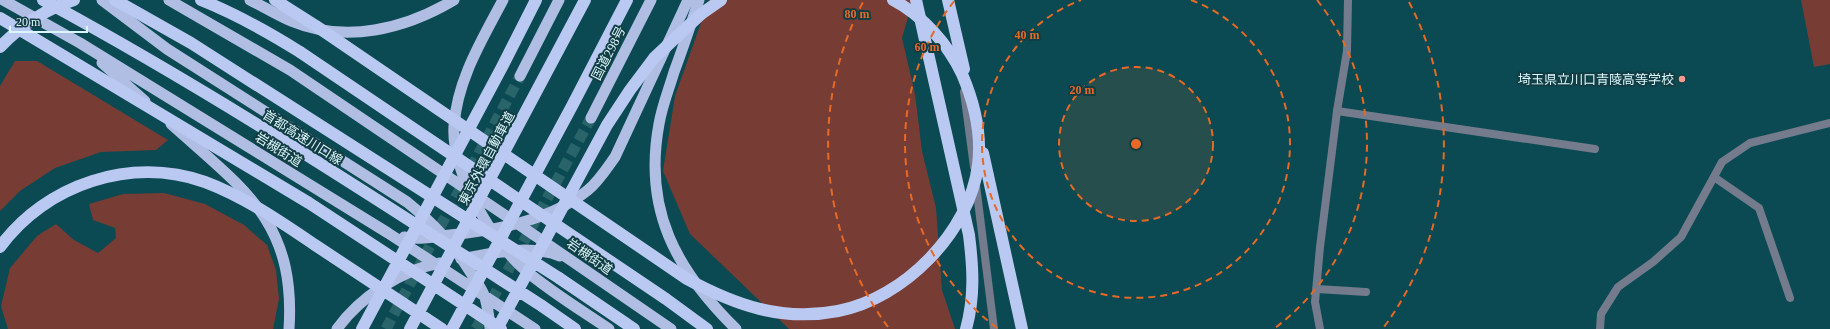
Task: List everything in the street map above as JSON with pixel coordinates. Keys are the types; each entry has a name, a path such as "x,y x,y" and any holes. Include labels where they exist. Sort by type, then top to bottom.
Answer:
{"highway":[{"name":"岩槻街道","path":"3,0 80,43 388,233 535,329"},
{"name":"首都高速川口線","path":"43,0 100,31 266,130 356,186 542,306 575,329"},
{"path":"0,47 26,24 44,13 74,0"},
{"path":"102,0 167,49 407,202 429,220 462,259 484,295 490,317 490,329"},
{"name":"首都高速川口線","path":"115,0 191,42 560,278 634,329"},
{"name":"岩槻街道","path":"169,0 290,70 469,190 671,329"},
{"path":"201,0 231,12 262,28 300,52 666,299 707,329"},
{"path":"250,0 292,21 317,29 343,33 364,32 418,19 454,0"},
{"path":"275,0 323,31 687,279 718,295 748,307 779,313 810,314 838,311 867,302 895,288 922,267 944,242 958,220 970,195 978,166 979,141 976,117 969,91 956,62 941,41 918,16 893,0"},
{"path":"503,0 469,65 458,100 454,126 455,147 461,171 469,190 492,230 524,269 552,291 609,329"},
{"path":"362,329 502,67 536,0"},
{"path":"520,76 559,0"},
{"name":"東京外環自動車道","path":"410,329 585,0"},
{"path":"452,329 572,106 627,0"},
{"name":"国道298号","path":"591,118 651,0"},
{"path":"388,233 406,237 424,238 492,230 518,224 567,204 588,190 604,174 625,137 688,0"},
{"path":"699,0 664,101 659,123 654,163 655,185 664,227 682,264 697,285 736,329"},
{"path":"497,329 607,125 630,90 654,58 672,39 701,14 721,0"},
{"path":"916,0 969,235 973,267 972,295 966,329"},
{"path":"948,0 1022,329"},
{"path":"0,18 309,203 501,329"},
{"path":"80,43 246,192 258,207 276,237 284,261 289,298 289,329"},
{"path":"0,247 12,231 34,211 60,194 86,182 113,176 141,173 170,173 205,182 240,198 270,216 442,329"},
{"path":"337,329 356,306 372,293 396,278 436,263 507,250 552,252 571,260"}],"street":[{"path":"953,0 994,329"},
{"path":"1320,329 1315,302 1336,111 1347,51 1348,0"},
{"path":"1336,111 1595,148"},
{"path":"1600,329 1601,314 1618,287 1653,262 1681,237 1722,162 1750,143 1830,123"},
{"path":"1714,177 1759,208 1790,298"},
{"path":"1317,289 1366,292"}],"shaded area":[{"path":"709,0 913,0 902,38 915,94 922,151 936,208 942,290 955,329 789,329 690,234 663,171 675,96"},
{"path":"1801,0 1830,0 1830,64 1814,67"},
{"path":"15,61 37,61 168,140 156,150 101,152 55,168 20,191 0,211 0,86"},
{"path":"164,193 205,204 244,225 267,245 276,270 279,299 273,329 8,329 1,306 10,268 37,236 56,224 74,240 98,253 116,238 115,228 93,220 89,204 123,194"}],"tunnel":[{"path":"386,329 520,76"},
{"path":"476,329 591,118"}],"place":[{"name":"埼玉県立川口青陵高等学校","path":"1682,79"}]}
